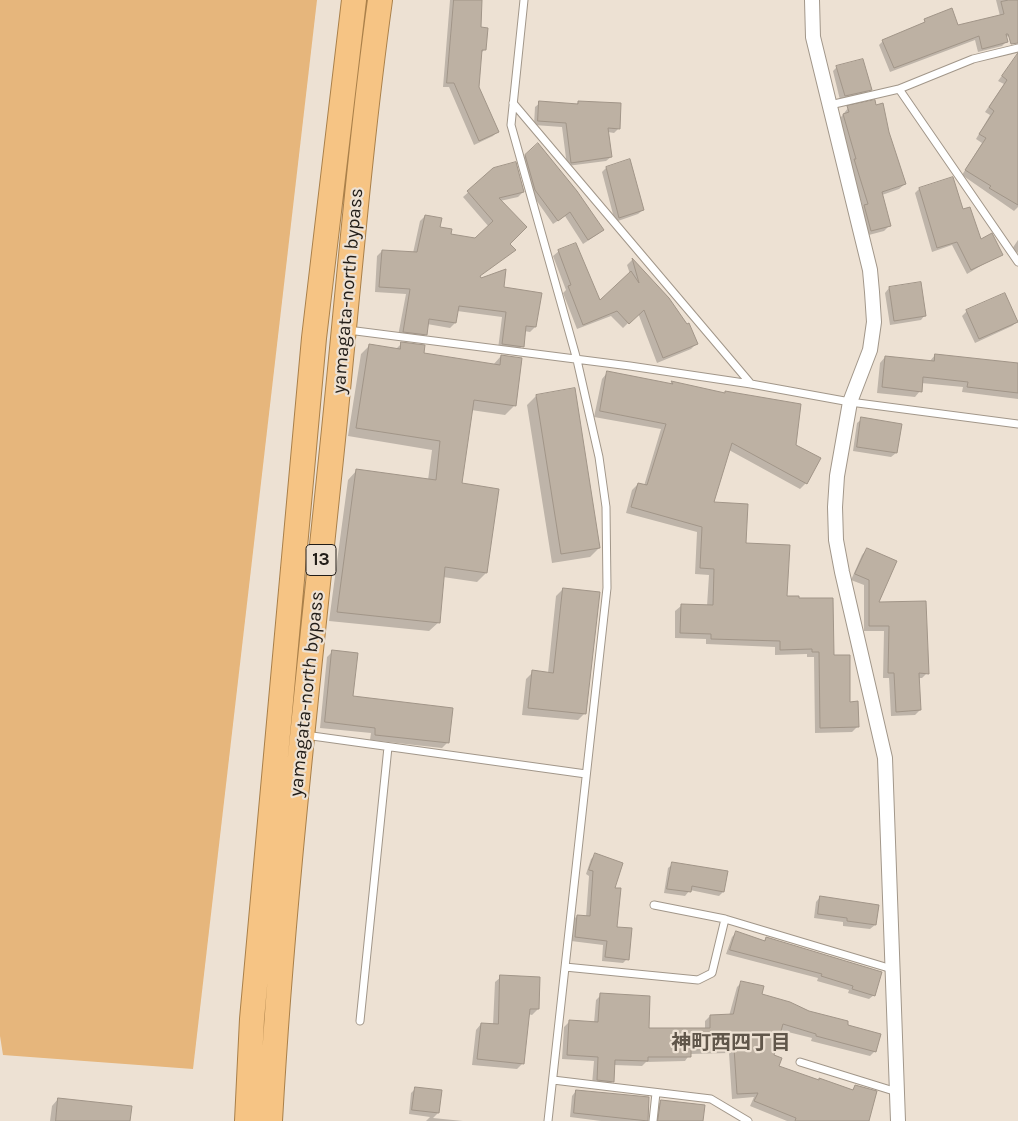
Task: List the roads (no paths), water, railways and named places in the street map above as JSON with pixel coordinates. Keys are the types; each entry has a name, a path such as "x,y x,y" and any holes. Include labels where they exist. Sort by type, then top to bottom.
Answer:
{"highway":[{"name":"yamagata-north bypass","path":"246,1121 252,1019 312,358 354,0"},
{"name":"yamagata-north bypass","path":"270,1121 279,976 302,735 345,330 352,229 380,0"}],"street":[{"path":"812,0 813,37 870,270 874,322 870,350 850,402 837,476 836,540 885,758 898,1121"}],"lane":[{"path":"524,0 511,125 577,360 599,456 606,507 607,588 548,1121"},
{"path":"830,105 899,89 974,59 1018,48"},
{"path":"899,89 1018,262"},
{"path":"513,103 751,384"},
{"path":"345,330 751,384 850,402 1018,424"},
{"path":"302,735 586,774"},
{"path":"360,1021 388,747"},
{"path":"654,905 725,919 892,969"},
{"path":"566,966 698,980 712,973 725,919"},
{"path":"800,1062 897,1092"},
{"path":"553,1080 711,1099 748,1121"},
{"path":"653,1121 656,1093"}],"district":[{"name":"神町西四丁目","path":"731,1043"}]}
